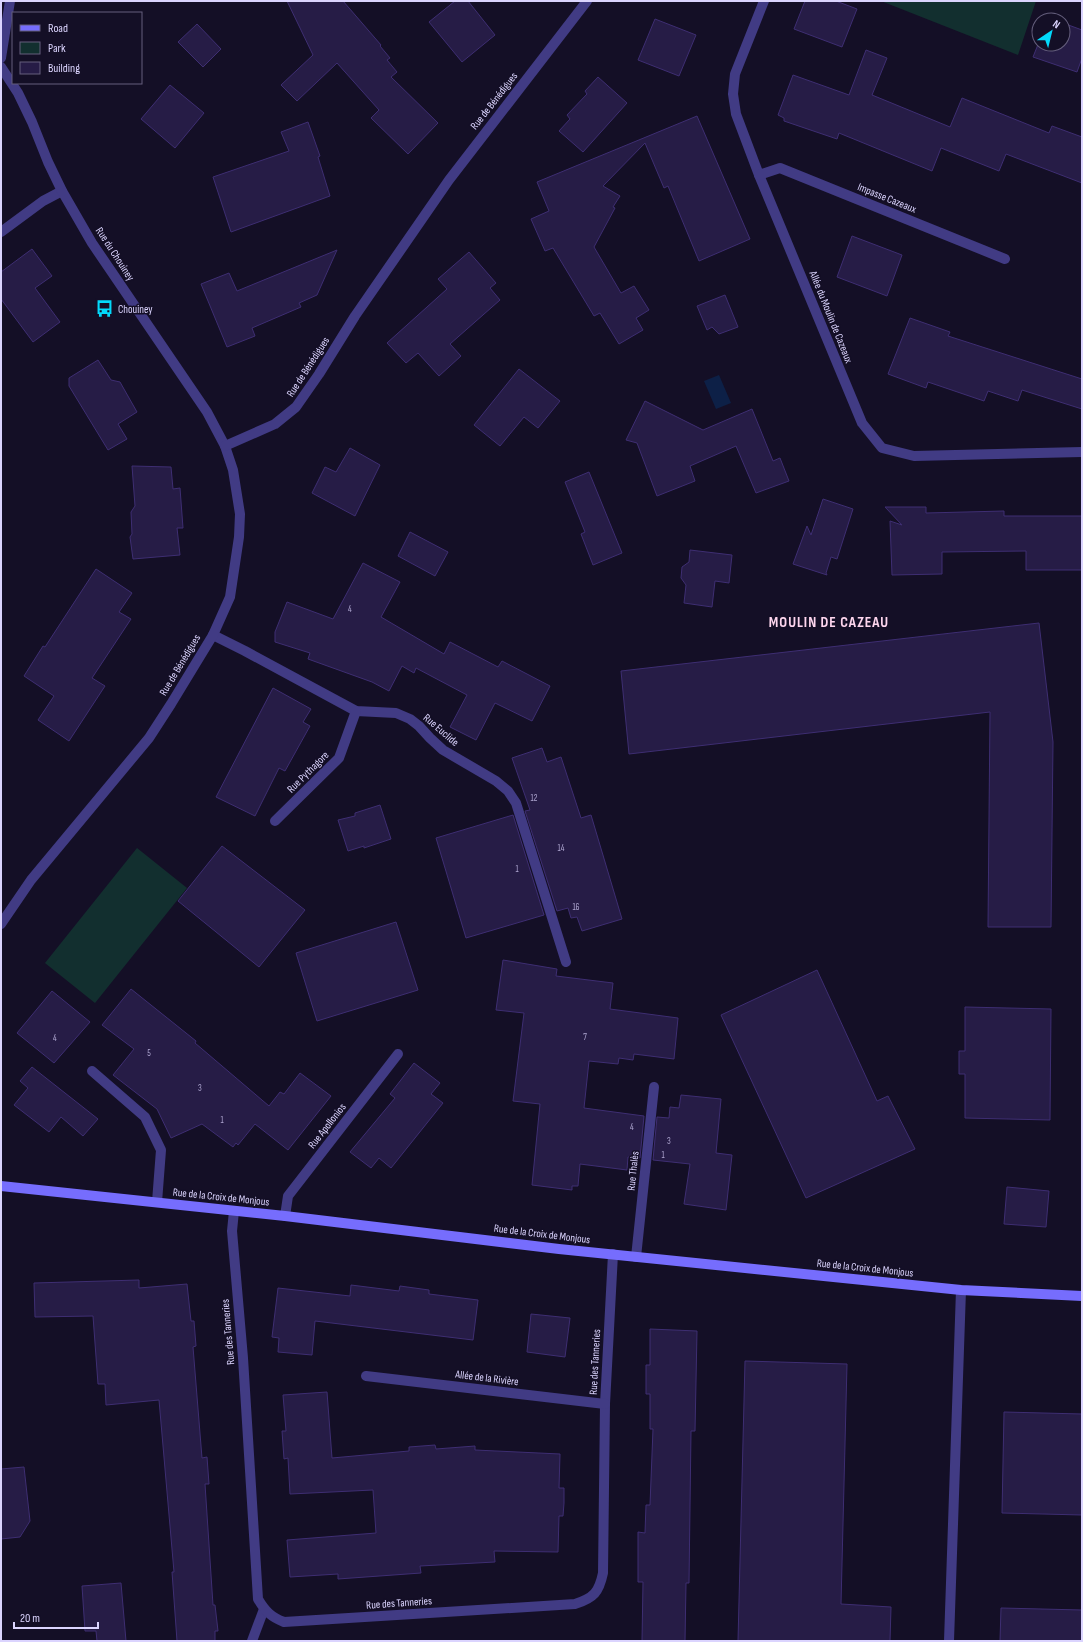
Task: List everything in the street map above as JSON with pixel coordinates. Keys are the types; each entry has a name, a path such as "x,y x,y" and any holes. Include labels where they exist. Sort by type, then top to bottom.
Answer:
{"main road":[{"name":"Rue de la Croix de Monjous","path":"1,1186 157,1202 234,1212 285,1216 636,1257 961,1290 1082,1296"}],"street":[{"path":"1,58 10,1"},
{"name":"Rue de Bénédigues","path":"1,924 31,880 148,738 171,704 213,635 230,597 240,537 240,514 233,470 225,446 275,424 296,407 319,374 355,316 449,180 587,1"},
{"name":"Allée du Moulin de Cazeaux","path":"764,1 735,74 733,94 736,114 759,175 862,423 882,448 914,456 1082,452"},
{"name":"Rue du Chouiney","path":"1,68 24,104 48,162 62,191 92,243 207,412 225,446"},
{"name":"Impasse Cazeaux","path":"759,175 780,168 1005,259"},
{"path":"1,232 43,201 62,191"},
{"name":"Rue Euclide","path":"213,635 356,711 396,713 410,719 443,750 496,781 508,791 516,803 566,962"},
{"name":"Rue Pythagore","path":"275,821 339,758 356,711"},
{"name":"Rue Apollonios","path":"285,1216 288,1196 398,1054"},
{"path":"92,1071 145,1117 160,1150 157,1202"},
{"name":"Rue Thalès","path":"636,1257 654,1087"},
{"name":"Rue des Tanneries","path":"234,1212 232,1231 258,1599 264,1609 273,1618 284,1622 575,1604 585,1601 595,1594 600,1586 603,1573 605,1404 613,1254"},
{"path":"949,1641 961,1290"},
{"name":"Allée de la Rivière","path":"366,1376 605,1404"},
{"path":"252,1641 264,1609"}],"green space":[{"path":"881,1 1036,1 1032,12 1031,12 1018,55"},
{"path":"137,848 187,888 95,1003 45,963"}],"water":[{"path":"719,375 731,403 716,409 704,381"}],"building":[{"path":"287,1 343,1 381,45 380,46 390,58 387,60 397,72 391,77 438,123 408,154 371,118 379,110 337,63 297,101 281,85 313,55"},
{"path":"455,1 468,1 495,35 462,62 429,22"},
{"path":"805,1 836,1 857,9 842,47 794,29"},
{"path":"655,19 696,35 679,76 638,60"},
{"path":"197,24 221,49 203,67 178,42"},
{"path":"1071,26 1082,30 1082,58 1077,72 1033,57 1035,52 1071,52"},
{"path":"866,50 887,58 872,95 950,127 962,98 1049,133 1052,126 1082,137 1082,183 1006,154 999,171 941,148 932,171 839,133 837,139 784,121 784,118 778,115 793,75 849,95"},
{"path":"598,77 627,103 583,152 559,131 570,119 567,115 587,94 585,91"},
{"path":"170,85 204,113 175,148 141,119"},
{"path":"697,116 750,239 699,261 668,186 664,188 645,143 603,186 620,196 613,207 615,208 594,247 621,293 634,286 649,310 636,318 643,330 619,344 600,313 594,316 553,248 545,251 531,219 549,211 537,182"},
{"path":"308,122 320,156 318,157 330,196 231,232 213,177 289,151 281,132"},
{"path":"852,236 902,255 887,296 837,277"},
{"path":"32,249 52,276 35,288 60,322 33,342 1,299 1,272"},
{"path":"337,250 317,295 299,303 301,307 252,328 255,336 227,347 201,284 229,273 237,291"},
{"path":"469,252 496,283 490,288 500,300 450,344 461,356 439,376 418,353 406,363 387,343 447,289 438,279"},
{"path":"725,295 738,327 719,334 712,327 707,330 697,306"},
{"path":"910,318 950,332 948,336 1082,379 1082,409 1022,390 1018,401 988,391 984,401 928,382 926,388 888,374"},
{"path":"98,360 111,380 120,382 137,412 118,424 127,439 108,450 69,386 69,378"},
{"path":"519,369 560,401 538,428 524,417 500,446 474,425"},
{"path":"645,401 703,430 752,409 773,461 780,458 789,481 756,493 736,446 690,466 695,481 657,496 637,443 626,440"},
{"path":"350,448 380,465 355,516 312,493 325,467 336,472"},
{"path":"132,466 171,467 173,489 180,488 183,528 177,528 180,555 133,559 130,537 132,534 131,512 135,506"},
{"path":"589,472 622,553 593,565 581,534 585,532 565,482"},
{"path":"823,499 853,509 837,559 831,557 826,573 827,575 793,564 807,526 811,535"},
{"path":"885,507 926,507 926,513 1004,511 1004,516 1082,516 1082,570 1026,570 1026,551 942,552 942,574 892,575 890,521 902,525"},
{"path":"410,532 448,552 435,576 398,556"},
{"path":"690,550 732,555 729,583 715,581 712,607 684,603 686,585 681,578 682,567 689,562"},
{"path":"363,563 400,582 381,617 444,654 450,642 498,667 502,661 550,686 532,721 495,703 476,740 450,727 467,695 416,668 414,673 402,666 389,691 372,682 308,659 310,653 275,642 275,632 287,602 333,619"},
{"path":"96,569 132,593 119,612 131,619 92,678 105,686 69,741 38,720 54,696 24,676 43,646 45,647"},
{"path":"1039,623 1053,742 1051,927 988,927 990,712 629,754 621,671"},
{"path":"273,688 311,709 303,722 310,726 285,771 279,768 255,816 216,797"},
{"path":"542,748 547,762 561,757 581,818 591,815 622,919 582,931 577,917 571,918 568,908 557,911 525,811 530,810 512,758"},
{"path":"380,805 391,839 364,848 364,846 348,851 338,820 355,816 355,813"},
{"path":"513,815 544,915 466,938 436,838"},
{"path":"222,846 305,910 259,967 178,901"},
{"path":"396,922 418,990 317,1021 296,953"},
{"path":"503,960 557,969 556,976 613,983 610,1009 678,1018 674,1059 634,1054 633,1060 619,1058 618,1064 589,1061 584,1108 644,1116 640,1158 628,1157 627,1170 580,1164 578,1186 572,1186 572,1190 532,1185 540,1104 513,1101 524,1013 496,1010"},
{"path":"817,970 877,1101 888,1096 915,1149 806,1198 721,1015"},
{"path":"131,989 196,1041 195,1043 269,1106 280,1092 284,1094 300,1073 331,1096 288,1150 255,1124 238,1145 236,1143 233,1147 202,1124 171,1138 157,1109 113,1075 134,1049 102,1025"},
{"path":"52,991 90,1022 54,1063 17,1033"},
{"path":"965,1007 1051,1009 1050,1120 965,1118 965,1074 959,1074 959,1051 965,1051"},
{"path":"414,1063 440,1083 431,1094 443,1103 391,1168 379,1158 371,1168 350,1152 395,1098 390,1094"},
{"path":"32,1067 98,1119 83,1136 61,1117 49,1132 14,1105 28,1088 20,1081"},
{"path":"681,1095 721,1099 716,1153 732,1155 726,1210 684,1204 690,1164 653,1160 657,1117 669,1118 670,1107 679,1108"},
{"path":"1007,1187 1049,1191 1046,1227 1004,1224"},
{"path":"139,1280 139,1288 187,1284 191,1321 194,1321 196,1346 193,1347 202,1458 207,1457 209,1484 205,1484 213,1605 215,1605 218,1631 215,1631 215,1641 177,1641 172,1572 174,1572 159,1400 106,1405 105,1384 98,1384 93,1316 35,1317 34,1283"},
{"path":"351,1285 399,1291 400,1286 429,1290 429,1294 478,1300 473,1340 315,1321 312,1355 278,1352 279,1338 272,1337 278,1288 350,1296"},
{"path":"531,1314 570,1318 565,1357 527,1352"},
{"path":"650,1329 697,1331 695,1431 691,1431 689,1583 686,1583 685,1641 642,1641 643,1582 638,1582 638,1532 645,1533 646,1505 650,1505 653,1429 650,1429 650,1394 646,1394 646,1365 650,1365"},
{"path":"745,1361 847,1364 841,1604 891,1607 890,1641 738,1641"},
{"path":"327,1392 332,1458 409,1451 409,1447 435,1445 436,1449 475,1446 475,1450 560,1454 559,1488 564,1488 564,1503 563,1516 559,1516 558,1552 494,1551 495,1562 420,1566 421,1573 338,1579 338,1574 290,1577 287,1540 376,1533 373,1490 290,1494 288,1458 284,1459 282,1431 286,1431 283,1395"},
{"path":"1004,1412 1082,1414 1082,1515 1002,1513"},
{"path":"24,1467 30,1521 20,1537 1,1539 1,1469"},
{"path":"121,1583 126,1641 97,1641 96,1631 85,1631 82,1586"},
{"path":"1001,1608 1082,1610 1082,1641 1000,1641"}],"place":[{"name":"Chouiney","path":"105,309"}],"district":[{"name":"MOULIN DE CAZEAU","path":"829,622"}]}
